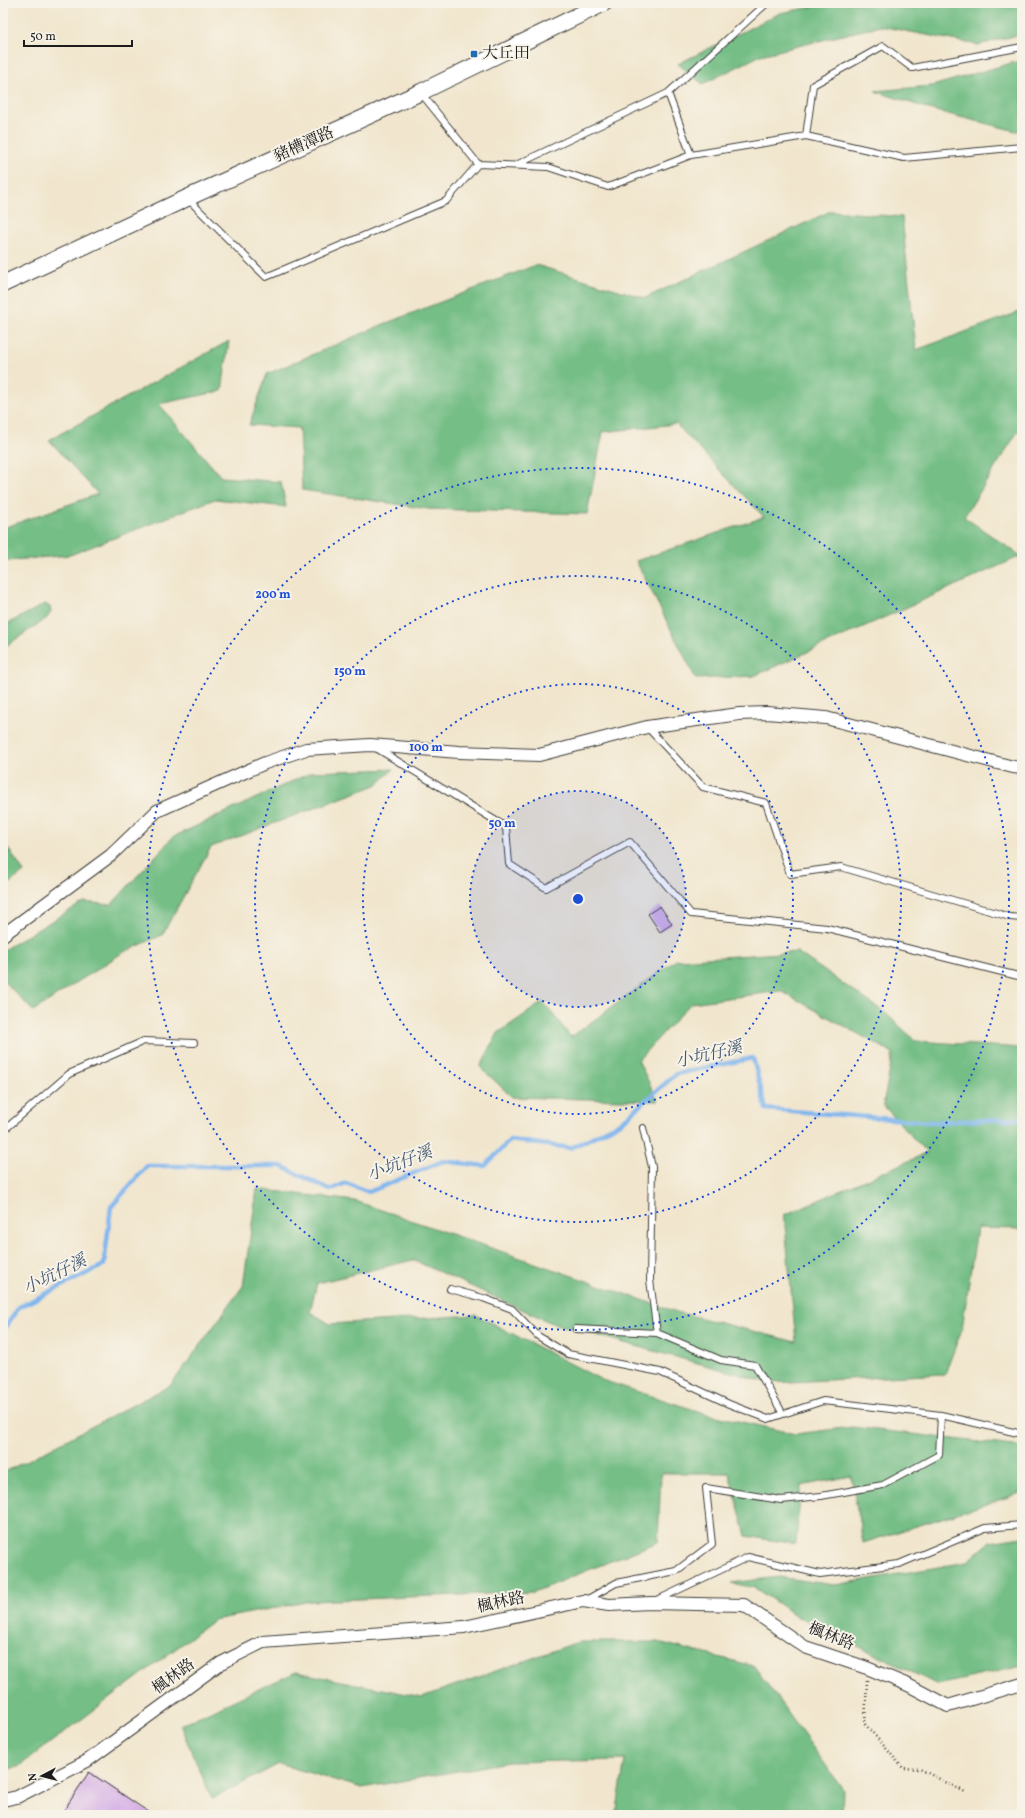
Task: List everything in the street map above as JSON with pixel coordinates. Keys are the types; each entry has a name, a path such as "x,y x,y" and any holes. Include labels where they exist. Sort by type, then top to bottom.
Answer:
{"street":[{"name":"豬槽潭路","path":"3,284 420,92 604,3"},
{"path":"3,934 110,856 157,811 264,763 306,749 370,745 459,752 539,755 647,727 739,714 767,713 826,718 1013,768 1022,768"},
{"name":"楓林路","path":"3,1800 17,1797 87,1761 221,1663 263,1642 464,1627 583,1601 609,1605 650,1603 744,1605 805,1647 867,1668 908,1685 948,1706 1022,1684"}],"lane":[{"path":"516,166 668,93 767,3"},
{"path":"806,136 813,85 883,46 912,68 1022,47"},
{"path":"420,92 478,164 548,168 608,187 691,155 806,136 904,158 1022,147"},
{"path":"668,93 691,155"},
{"path":"187,198 266,277 446,201 478,164"},
{"path":"647,727 703,787 766,803 790,874 841,868 1010,917 1022,918"},
{"path":"370,745 506,827 508,864 546,888 630,842 692,914 827,928 1022,977"},
{"path":"3,1131 69,1074 144,1040 194,1042"},
{"path":"643,1128 652,1167 650,1280 657,1333"},
{"path":"450,1289 483,1298 512,1309 538,1336 568,1354 660,1372 729,1404 768,1419 823,1401 940,1415 1022,1434"},
{"path":"576,1329 657,1333 721,1360 756,1365 783,1414"},
{"path":"583,1601 616,1583 676,1571 712,1544 706,1488 781,1500 883,1485 939,1456 940,1415"},
{"path":"650,1603 748,1557 820,1574 899,1564 985,1528 1022,1525"}],"path":[{"path":"867,1668 865,1724 903,1768 920,1769 967,1793"}],"green space":[{"path":"833,3 1022,3 1022,34 978,45 880,26 761,55 703,84 678,64 780,13"},
{"path":"1022,60 1022,131 1016,131 932,110 875,91 932,86"},
{"path":"831,211 902,217 916,350 1022,311 1022,425 964,517 1021,556 754,676 696,679 636,561 764,517 676,424 603,432 587,514 429,509 302,490 299,428 249,425 267,374 384,324 536,265 645,298"},
{"path":"229,341 222,391 159,404 221,477 281,482 286,507 215,499 70,555 3,561 3,528 98,494 49,440"},
{"path":"45,604 50,607 51,612 47,618 3,648 3,626"},
{"path":"394,769 376,785 211,847 162,935 122,953 33,1011 3,980 3,950 84,902 111,905 173,837 312,772"},
{"path":"3,841 24,872 3,888"},
{"path":"797,952 884,1012 916,1041 1022,1048 1022,1229 977,1228 962,1329 945,1374 770,1383 552,1323 413,1260 317,1283 310,1312 330,1324 476,1315 602,1380 707,1414 795,1434 852,1427 1022,1447 1021,1493 863,1543 851,1476 801,1486 796,1544 746,1536 729,1473 661,1473 658,1542 534,1592 311,1601 214,1620 18,1767 3,1770 3,1473 171,1385 243,1286 257,1189 355,1201 677,1312 796,1342 784,1215 927,1153 883,1105 893,1053 781,991 691,1003 638,1060 658,1101 512,1097 480,1067 498,1033 543,1002 571,1037 676,960"},
{"path":"1022,1537 1022,1666 938,1685 798,1617 755,1588 731,1583 779,1577 835,1585 967,1562 990,1542"},
{"path":"578,1642 658,1642 754,1666 843,1789 842,1815 616,1815 625,1760 508,1762 362,1788 279,1764 212,1799 180,1725 296,1672 422,1697"}],"building":[{"path":"660,906 672,924 660,932 648,914"},
{"path":"89,1772 153,1815 61,1815"}],"waterway":[{"name":"小坑仔溪","path":"3,1331 19,1307 104,1265 111,1207 147,1166 281,1166 330,1190 346,1183 369,1192 443,1161 485,1166 510,1140 571,1148 620,1123 676,1074 753,1058 766,1109 930,1122 1022,1119"}],"place":[{"name":"大丘田","path":"474,54"}]}
